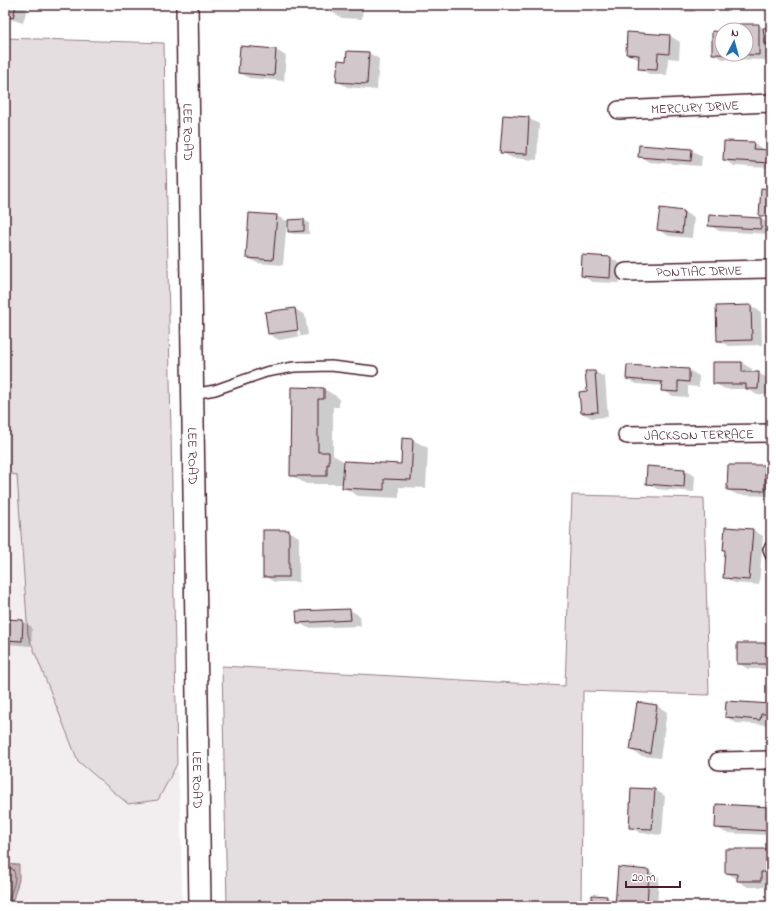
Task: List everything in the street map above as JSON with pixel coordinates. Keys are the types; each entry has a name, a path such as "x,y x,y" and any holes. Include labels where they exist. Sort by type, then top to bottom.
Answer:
{"street":[{"name":"LEE ROAD","path":"187,5 200,906"},
{"name":"MERCURY DRIVE","path":"619,110 771,103"},
{"name":"PONTIAC DRIVE","path":"626,272 771,269"},
{"name":"JACKSON TERRACE","path":"627,435 771,433"},
{"path":"719,761 771,760"}],"lane":[{"path":"192,394 215,390 266,372 294,367 331,366 372,371"},
{"path":"771,545 768,549 771,557"}],"shaded area":[{"path":"5,38 164,43 177,764 158,800 128,804 78,761 28,635 17,475 5,473"},
{"path":"5,473 17,475 28,635 158,800 177,764 181,819 182,906 5,906"},
{"path":"572,495 704,498 709,695 583,691 581,906 227,906 222,666 565,686"}],"water":[{"path":"5,864 19,865 19,880 11,906 5,906"}],"building":[{"path":"5,5 16,5 13,18 5,16"},
{"path":"326,5 347,5 347,10 326,9"},
{"path":"754,24 759,24 759,55 754,55"},
{"path":"771,27 771,43 765,44 763,28"},
{"path":"712,31 714,31 714,54 712,54"},
{"path":"627,32 670,35 669,54 658,53 657,70 638,69 639,55 626,54"},
{"path":"240,46 276,49 274,76 238,73"},
{"path":"347,51 369,52 367,84 336,82 338,60 346,61"},
{"path":"503,115 529,117 527,154 500,153"},
{"path":"724,141 754,142 753,149 770,150 770,163 723,160"},
{"path":"639,145 692,149 691,161 638,157"},
{"path":"761,188 771,189 771,216 759,216"},
{"path":"660,208 684,211 682,233 657,230"},
{"path":"249,213 277,215 273,260 246,258"},
{"path":"709,215 761,218 761,229 708,226"},
{"path":"304,219 304,231 288,232 288,220"},
{"path":"582,255 611,257 610,278 581,276"},
{"path":"751,305 752,340 717,341 716,306"},
{"path":"295,308 298,330 268,334 265,312"},
{"path":"713,362 742,362 742,372 759,372 758,389 746,389 746,384 713,384"},
{"path":"627,365 689,369 689,382 678,381 678,392 661,391 662,382 626,379"},
{"path":"585,371 595,371 598,412 581,413 579,392 587,391"},
{"path":"291,387 324,388 324,399 318,399 318,452 329,452 327,476 290,476"},
{"path":"402,438 413,439 411,480 384,479 384,490 342,488 344,461 401,464"},
{"path":"728,465 765,465 765,491 727,490"},
{"path":"647,466 685,469 684,487 646,484"},
{"path":"725,527 753,529 749,580 723,578"},
{"path":"263,530 289,530 289,577 263,577"},
{"path":"350,609 351,620 297,623 296,611"},
{"path":"5,619 23,620 22,641 5,640"},
{"path":"737,643 771,643 771,664 737,664"},
{"path":"726,701 771,704 771,714 761,714 760,720 725,717"},
{"path":"637,702 657,705 650,753 630,750"},
{"path":"631,788 655,789 652,829 629,828"},
{"path":"716,804 771,807 771,831 715,828"},
{"path":"725,849 771,849 771,872 761,872 761,881 737,881 737,874 725,873"},
{"path":"618,867 649,870 647,906 615,906"},
{"path":"592,895 607,896 606,906 592,906"}]}
